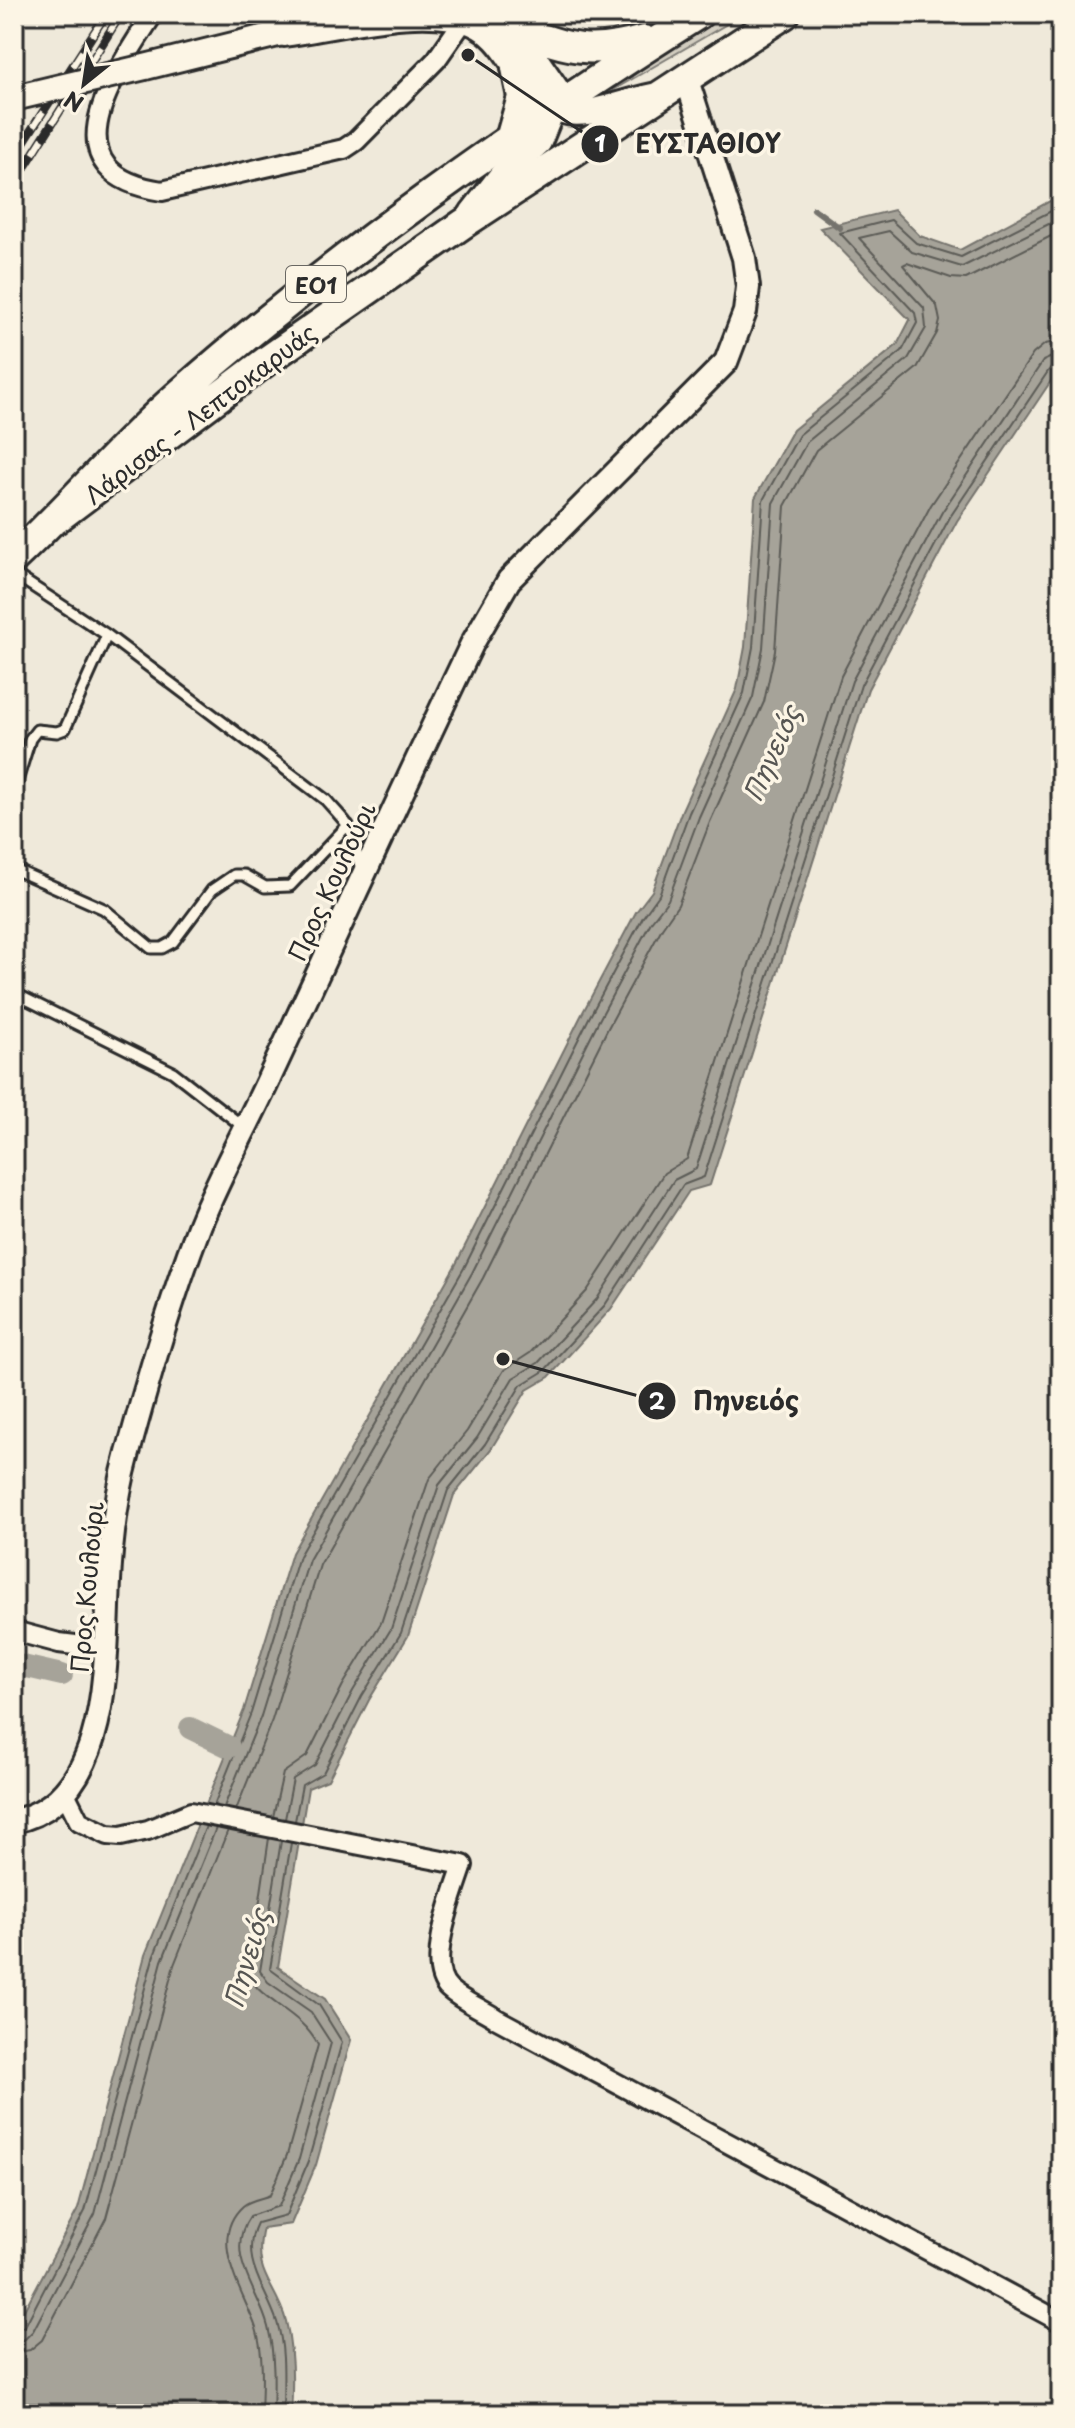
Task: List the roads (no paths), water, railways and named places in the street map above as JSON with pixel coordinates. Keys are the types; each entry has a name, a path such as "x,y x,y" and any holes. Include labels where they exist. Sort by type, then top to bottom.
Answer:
{"main road":[{"path":"14,98 284,34 345,14"},
{"name":"Λάρισας - Λεπτοκαρυάς","path":"14,558 55,520 129,439 226,355 510,139 699,14"},
{"name":"Λάρισας - Λεπτοκαρυάς","path":"55,520 269,359 463,224 785,14"},
{"path":"284,34 433,15 464,20 501,43 539,99 555,110 575,113 658,95"},
{"path":"504,21 584,50 609,50 668,33"},
{"path":"463,224 501,176 534,148 555,110 557,87 504,21"},
{"path":"510,139 522,97 516,68"}],"street":[{"path":"153,14 103,103 94,133 97,153 109,171 141,187 162,191 344,149 356,141 436,60 464,20"},
{"name":"Προς Κουλούρι","path":"14,1821 42,1810 64,1791 82,1760 100,1716 107,1649 110,1568 127,1458 161,1337 201,1223 472,644 509,580 610,476 714,378 737,341 748,287 744,258 686,77"},
{"path":"14,1631 59,1643 107,1649"},
{"path":"64,1791 79,1821 108,1835 148,1830 191,1812 463,1865 445,1923 438,1972 448,1988 497,2019 1061,2322"}],"lane":[{"path":"14,574 107,635 304,781 348,825 363,872"},
{"path":"14,791 30,739 37,730 57,732 65,729 107,635"},
{"path":"14,869 104,909 151,948 162,948 173,942 212,890 234,875 244,875 265,887 290,886 348,825"},
{"path":"14,993 173,1072 246,1128"}],"water":[{"path":"1061,195 1061,366 957,521 868,689 710,1185 689,1191 611,1309 549,1377 527,1390 491,1449 454,1495 408,1636 369,1700 328,1780 308,1788 278,1967 325,1999 351,2040 316,2165 291,2224 263,2228 260,2244 266,2278 286,2321 292,2368 291,2414 14,2414 14,2329 78,2209 145,1955 244,1710 292,1553 456,1264 582,1014 636,912 652,891 682,810 737,689 745,647 755,498 793,430 897,345 910,320 820,228 894,210 920,236 960,250"}],"waterway":[{"path":"814,209 840,228"},
{"path":"14,1664 62,1675"},
{"path":"190,1728 229,1747"}],"railway":[{"path":"14,157 106,14"},
{"path":"14,184 121,14"}],"place":[{"name":"ΕΥΣΤΑΘΙΟΥ","path":"468,55"},
{"name":"Πηνειός","path":"503,1359"}]}
